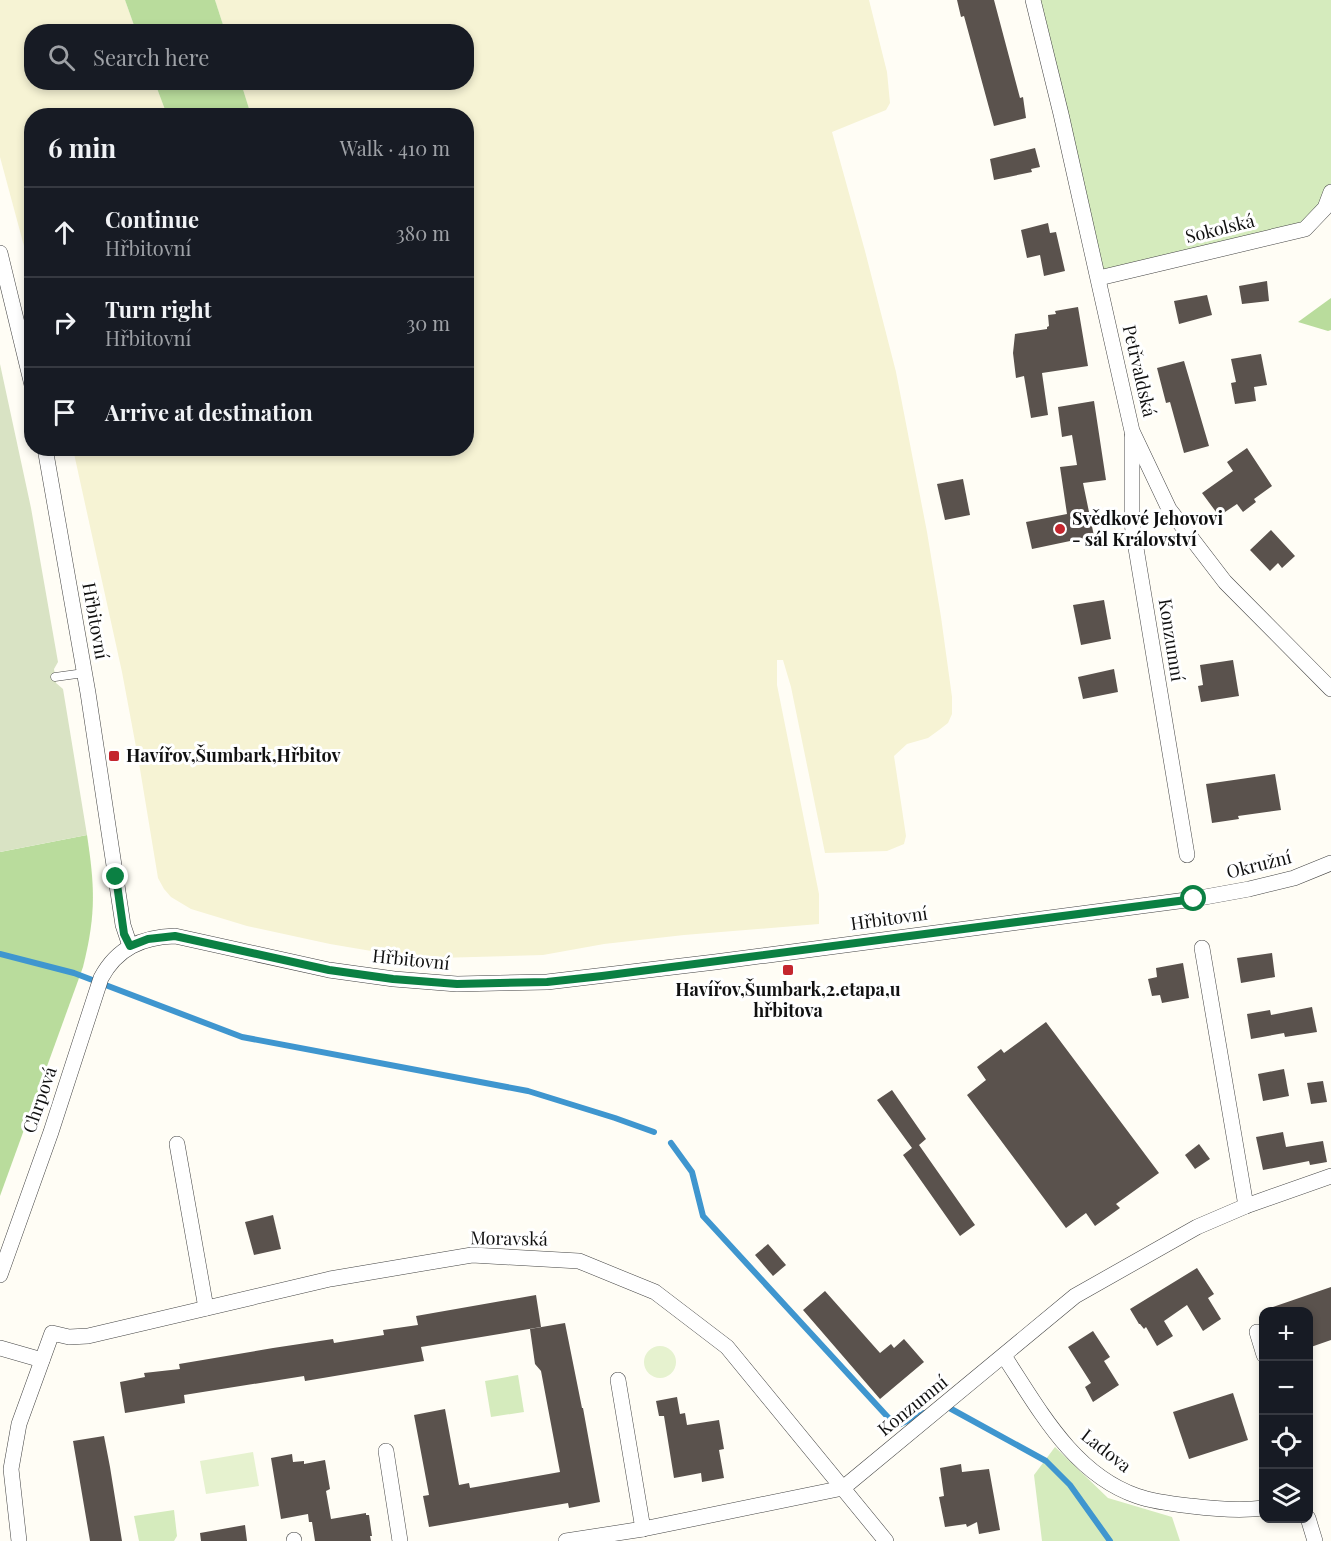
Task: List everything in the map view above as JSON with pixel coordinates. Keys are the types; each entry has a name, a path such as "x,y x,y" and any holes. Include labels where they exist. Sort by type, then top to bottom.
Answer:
{"street":[{"name":"Petřvaldská","path":"1033,0 1099,278 1132,430 1169,509 1225,582 1331,689"},
{"name":"Sokolská","path":"1099,278 1305,229 1325,208 1331,192"},
{"path":"1,262 24,353"},
{"name":"Konzumní","path":"1132,430 1132,524 1186,855"},
{"name":"Hřbitovní","path":"46,456 84,673 123,925 130,946 148,939 175,936 329,970 393,979 457,984 547,982 1194,899"},
{"name":"Okružní","path":"1194,899 1294,878 1331,863"},
{"name":"Chrpová","path":"0,1275 51,1132 101,978 116,957 130,946"},
{"path":"1202,948 1246,1206"},
{"path":"177,1144 206,1308"},
{"name":"Konzumní","path":"574,1540 643,1529 843,1488 1075,1296 1197,1227 1246,1206 1331,1176"},
{"name":"Moravská","path":"19,1541 11,1469 19,1424 52,1333 69,1337 88,1336 330,1279 472,1255 579,1261 655,1292 727,1347 886,1541"},
{"path":"1257,1332 1259,1340"},
{"path":"0,1348 42,1360"},
{"name":"Ladova","path":"1004,1356 1059,1438 1084,1463 1112,1485 1137,1496 1183,1506 1223,1509 1259,1508"},
{"path":"618,1380 643,1529"},
{"path":"386,1451 400,1541"},
{"path":"1310,1523 1315,1541"}],"lane":[{"path":"55,677 84,673"}],"shaded area":[{"path":"0,0 125,0 134,24 24,24 24,90 158,90 164,108 24,108 24,246 0,157"},
{"path":"215,0 869,0 887,72 890,103 886,110 832,132 896,372 941,617 952,697 952,714 948,723 928,738 907,744 894,756 906,836 904,844 887,851 825,853 791,687 783,660 777,660 777,685 819,894 819,924 684,935 604,944 543,955 438,958 389,954 247,926 191,909 171,897 164,889 158,878 122,672 75,456 474,456 474,108 249,108 243,90 474,90 474,24 223,24"}],"green space":[{"path":"125,0 215,0 223,24 134,24"},
{"path":"1033,0 1331,0 1331,192 1305,229 1099,278"},
{"path":"158,90 243,90 249,108 164,108"},
{"path":"1331,298 1331,330 1298,322"},
{"path":"0,364 31,508 58,662 54,669 56,683 63,689 87,835 0,852"},
{"path":"87,835 93,901 83,967 0,1196 0,852"},
{"path":"660,1346 672,1350 676,1362 672,1374 660,1378 648,1374 644,1362 648,1350"},
{"path":"518,1375 524,1412 491,1417 485,1381"},
{"path":"1055,1447 1108,1498 1172,1517 1180,1541 1042,1541 1034,1475"},
{"path":"253,1452 259,1486 206,1494 200,1461"},
{"path":"174,1510 177,1536 174,1541 139,1541 134,1516"}],"building":[{"path":"957,0 994,0 1020,98 1023,97 1026,118 994,126 964,16 961,17"},
{"path":"1035,148 1040,167 1031,169 1032,172 994,180 990,159"},
{"path":"1048,223 1050,233 1056,232 1065,271 1044,276 1040,255 1027,258 1021,230"},
{"path":"1267,281 1269,301 1242,304 1239,286"},
{"path":"1207,295 1212,315 1179,324 1174,301"},
{"path":"1078,307 1088,366 1042,373 1048,415 1031,418 1024,376 1016,378 1013,353 1015,334 1047,329 1048,315 1056,314 1055,311"},
{"path":"1261,354 1267,385 1254,387 1256,401 1235,404 1231,383 1236,382 1231,359"},
{"path":"1184,361 1209,446 1184,453 1170,402 1166,403 1157,368"},
{"path":"1094,401 1106,480 1083,483 1094,536 1032,549 1026,522 1067,514 1060,467 1077,465 1072,435 1062,437 1058,407"},
{"path":"1247,448 1272,486 1254,499 1256,502 1243,512 1237,504 1219,516 1202,493 1233,471 1227,462"},
{"path":"963,479 970,515 945,520 937,484"},
{"path":"1271,530 1295,556 1282,568 1278,563 1270,571 1250,550"},
{"path":"1104,600 1111,639 1081,645 1073,605"},
{"path":"1233,660 1239,696 1201,702 1198,686 1203,685 1200,665"},
{"path":"1114,669 1118,692 1083,699 1078,677"},
{"path":"1275,774 1281,810 1238,816 1239,819 1212,823 1206,784"},
{"path":"1272,953 1275,977 1241,983 1237,958"},
{"path":"1183,963 1189,998 1162,1003 1160,995 1152,996 1148,979 1157,977 1156,968"},
{"path":"1312,1007 1317,1032 1285,1037 1284,1033 1251,1039 1247,1014 1270,1010 1271,1015"},
{"path":"1046,1022 1159,1173 1116,1204 1120,1208 1095,1226 1086,1213 1066,1228 967,1095 986,1080 977,1067 1001,1049 1004,1053"},
{"path":"1284,1069 1289,1096 1263,1101 1258,1074"},
{"path":"1323,1081 1327,1102 1311,1104 1307,1083"},
{"path":"892,1090 926,1139 919,1145 975,1225 960,1236 903,1155 912,1148 877,1100"},
{"path":"1283,1132 1286,1147 1323,1141 1327,1162 1310,1165 1309,1161 1263,1170 1256,1137"},
{"path":"1199,1144 1210,1159 1195,1169 1185,1155"},
{"path":"273,1215 281,1249 254,1255 245,1222"},
{"path":"768,1244 786,1265 773,1276 755,1255"},
{"path":"1197,1268 1214,1294 1208,1298 1221,1319 1203,1331 1187,1305 1164,1321 1173,1336 1157,1346 1146,1327 1144,1329 1139,1324 1130,1309"},
{"path":"1331,1287 1331,1340 1313,1346 1313,1307 1273,1307"},
{"path":"825,1291 880,1353 891,1344 894,1348 904,1339 924,1362 880,1399 803,1310"},
{"path":"536,1295 541,1327 421,1347 424,1361 305,1381 304,1376 184,1395 185,1403 125,1413 120,1382 145,1377 144,1373 180,1369 179,1364 273,1348 333,1339 334,1343 384,1335 383,1330 418,1325 416,1316"},
{"path":"565,1323 600,1502 569,1508 568,1503 429,1527 423,1496 429,1495 414,1415 445,1409 459,1485 469,1483 470,1488 560,1472 541,1371 535,1364 530,1329"},
{"path":"1093,1331 1110,1357 1104,1361 1119,1385 1093,1402 1085,1387 1091,1383 1068,1347"},
{"path":"1233,1393 1248,1440 1189,1459 1173,1412"},
{"path":"677,1397 680,1414 685,1413 687,1425 719,1420 724,1449 719,1450 724,1478 702,1482 701,1473 674,1478 664,1416 659,1416 656,1401"},
{"path":"104,1436 122,1541 90,1541 73,1441"},
{"path":"292,1454 293,1462 304,1461 304,1464 325,1460 330,1489 326,1491 331,1519 366,1513 369,1515 371,1541 315,1541 312,1522 309,1522 308,1514 281,1519 271,1458"},
{"path":"961,1464 962,1472 989,1469 1000,1530 979,1534 977,1522 967,1527 966,1524 945,1527 939,1497 944,1496 940,1468"},
{"path":"245,1525 247,1541 201,1541 200,1533"}],"waterway":[{"path":"0,954 74,973 242,1037 528,1091 654,1132"},
{"path":"671,1143 692,1172 703,1216 896,1426 924,1413"},
{"path":"944,1405 1046,1461 1070,1485 1110,1541"}],"place":[{"name":"Svědkové Jehovovi - sál Království","path":"1060,529"},
{"name":"Havířov,Šumbark,Hřbitov","path":"114,756"},
{"name":"Havířov,Šumbark,2.etapa,u hřbitova","path":"788,970"}],"route":[{"path":"116,877 124,934 130,946 156,937 175,936 329,970 393,979 457,984 547,982 602,976 1194,899"}]}
